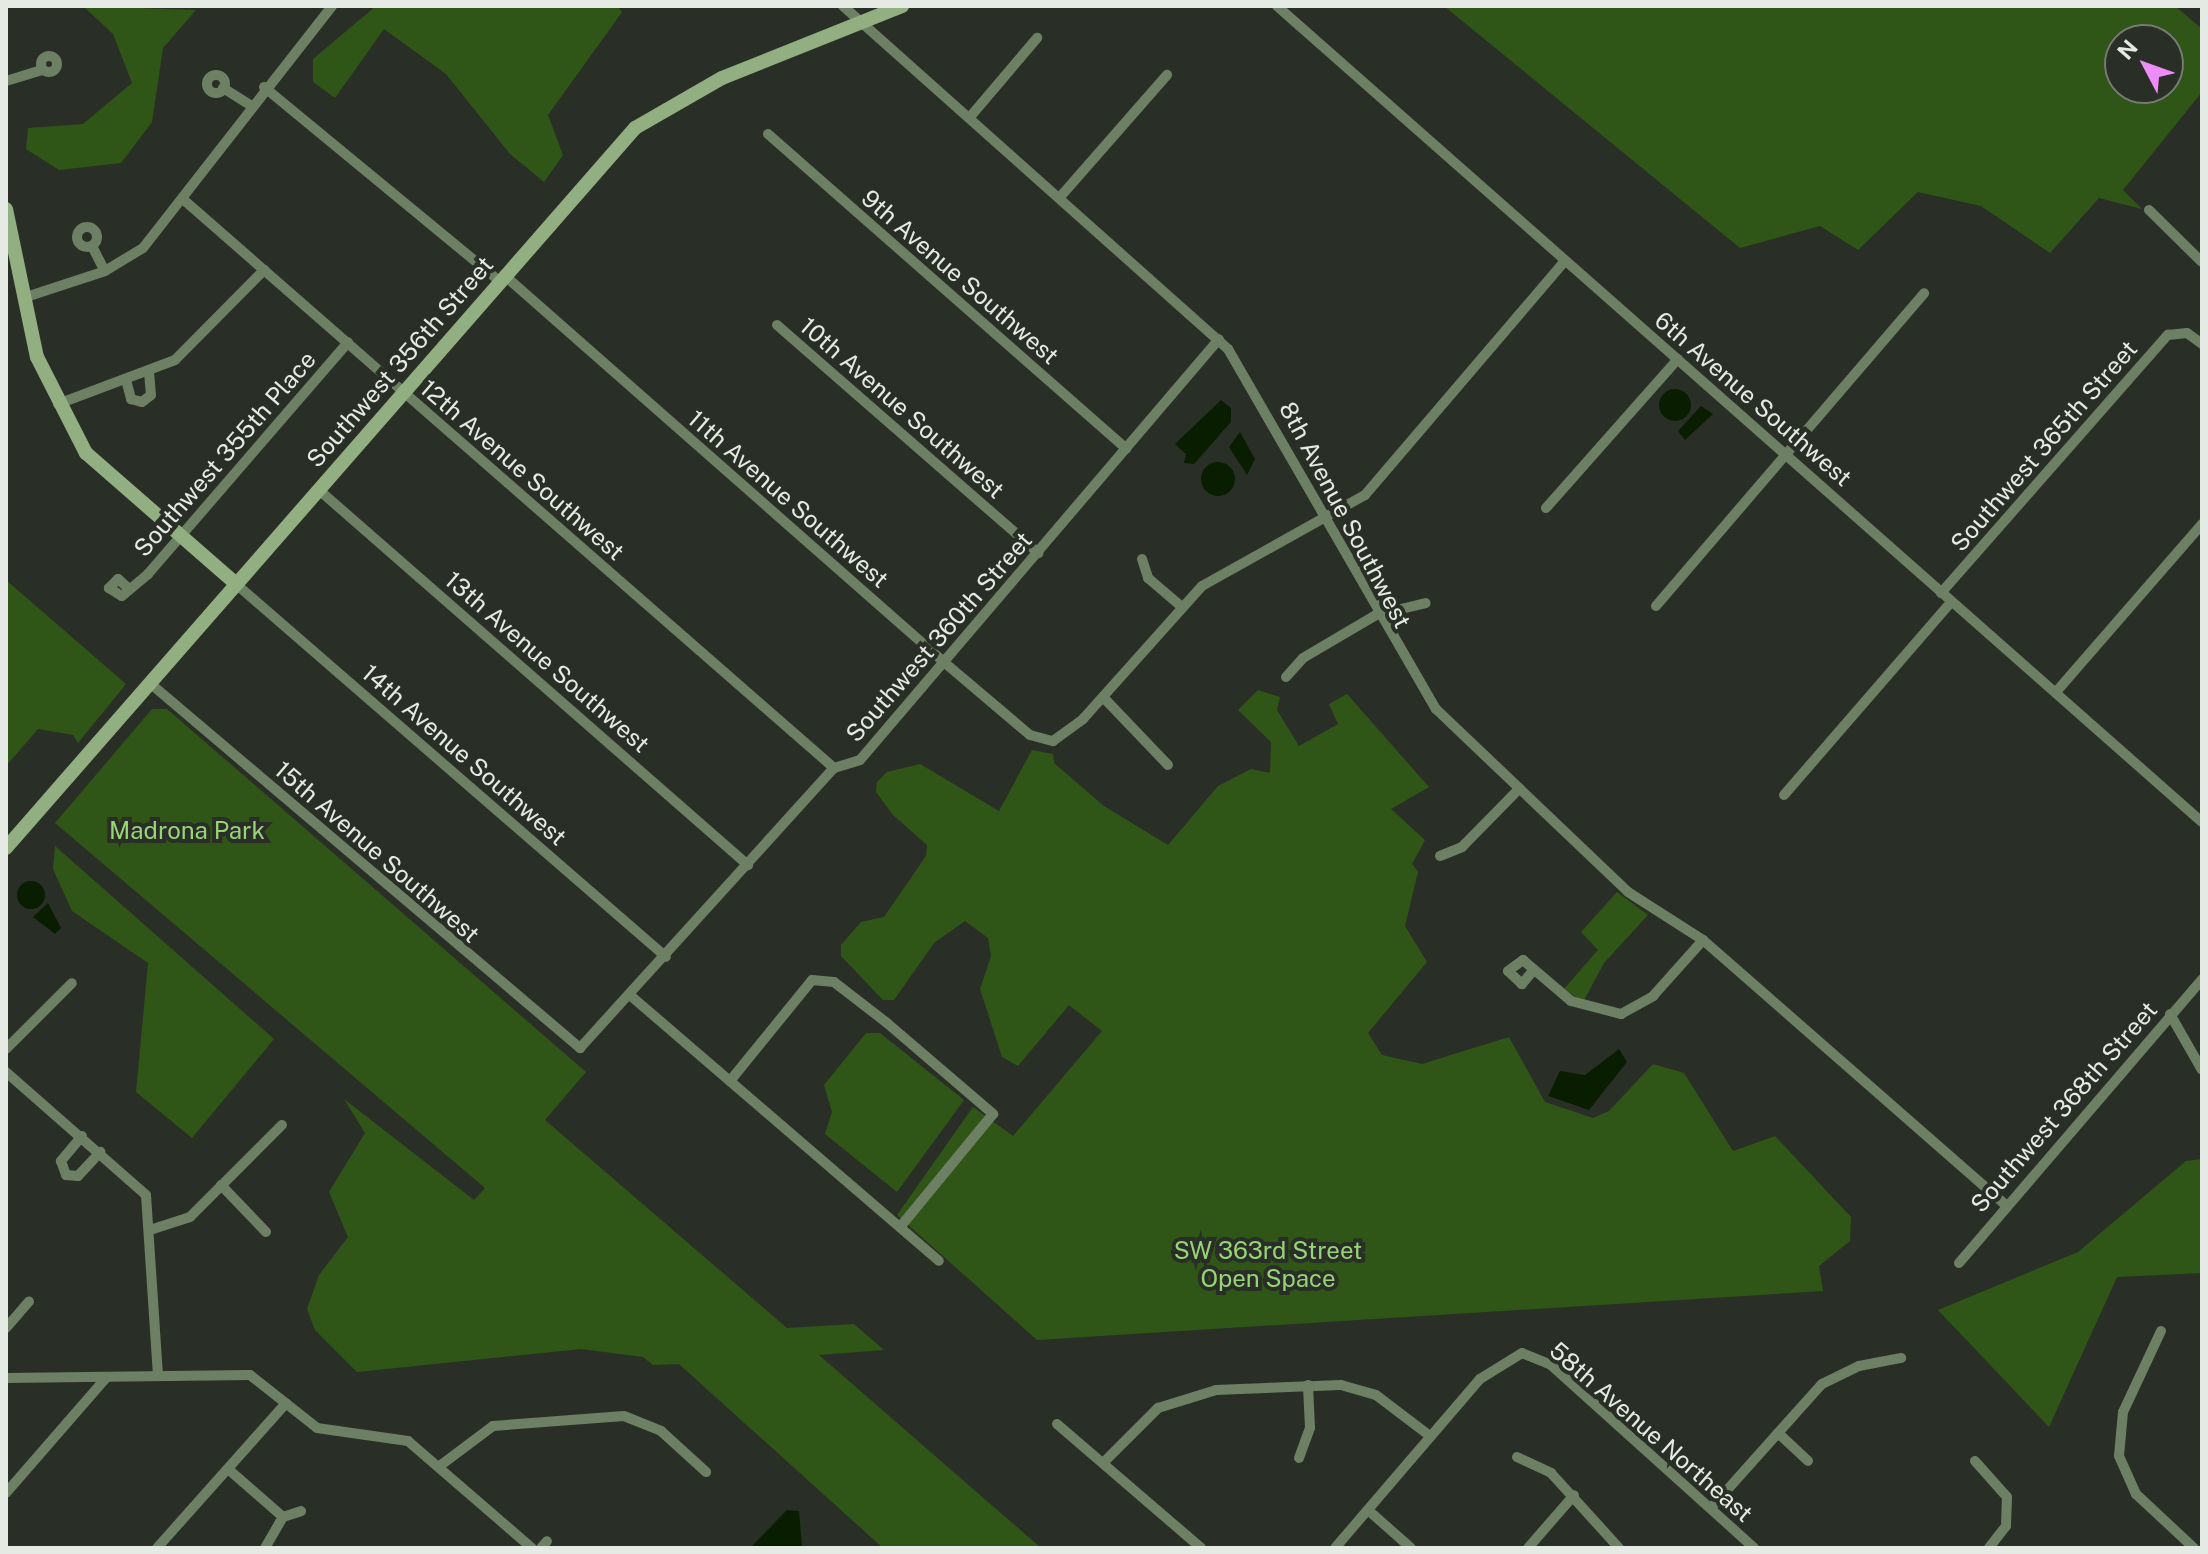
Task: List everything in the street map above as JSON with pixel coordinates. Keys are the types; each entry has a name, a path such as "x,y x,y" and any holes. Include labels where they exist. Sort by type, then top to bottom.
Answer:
{"main road":[{"name":"Southwest 356th Street","path":"6,848 617,145 654,113 722,78 902,6"},
{"path":"6,212 23,298 58,404 86,453 236,584"}],"street":[{"name":"8th Avenue Southwest","path":"843,6 1219,339 1424,694 1517,791 1642,904 1703,940 2005,1204"},
{"name":"6th Avenue Southwest","path":"1277,6 2202,822"},
{"path":"23,298 105,271 143,248 185,201 249,104 325,8"},
{"path":"970,117 1037,38"},
{"path":"6,81 42,70"},
{"path":"1061,196 1167,75"},
{"name":"11th Avenue Southwest","path":"264,87 501,278 1030,735 1053,741 1103,697"},
{"path":"223,88 249,104"},
{"name":"9th Avenue Southwest","path":"768,134 1126,449"},
{"name":"12th Avenue Southwest","path":"185,201 834,768"},
{"path":"2149,210 2202,262"},
{"path":"92,246 105,271"},
{"path":"1168,765 1103,697 1182,607 1213,579 1325,520 1376,484 1565,261"},
{"path":"58,404 149,373 200,341 264,270"},
{"path":"1656,606 1924,293"},
{"name":"10th Avenue Southwest","path":"777,325 1038,553"},
{"name":"Southwest 365th Street","path":"1941,593 2164,340 2182,332 2202,344"},
{"name":"Southwest 360th Street","path":"580,1048 631,996 834,768 860,760 1219,339"},
{"name":"Southwest 355th Place","path":"127,587 180,536 348,342"},
{"path":"1546,508 1678,359"},
{"path":"126,380 131,399 146,401 149,373"},
{"name":"13th Avenue Southwest","path":"319,490 748,865"},
{"path":"2056,692 2202,524"},
{"path":"1142,559 1148,578 1182,607"},
{"name":"14th Avenue Southwest","path":"236,584 666,957"},
{"path":"1784,795 1951,602"},
{"path":"1286,677 1303,658 1376,615 1426,603"},
{"name":"15th Avenue Southwest","path":"151,684 580,1048"},
{"path":"1440,856 1462,847 1517,791"},
{"path":"1532,972 1583,1008 1621,1014 1653,996 1703,940"},
{"name":"Southwest 368th Street","path":"1959,1263 2005,1204 2202,979"},
{"path":"730,1081 812,980 845,989 993,1114 901,1226"},
{"path":"6,1049 72,983"},
{"path":"631,996 939,1261"},
{"path":"2170,1014 2186,1053 2202,1070"},
{"path":"6,1072 146,1195 153,1229 158,1375"},
{"path":"153,1229 190,1217 282,1125"},
{"path":"82,1136 61,1161 66,1175 78,1176 100,1152"},
{"path":"221,1185 266,1232"},
{"path":"6,1328 29,1302"},
{"path":"2161,1331 2123,1412 2119,1456 2136,1494 2194,1548"},
{"name":"58th Avenue Northeast","path":"1430,1436 1493,1366 1518,1354 1551,1365 1754,1548"},
{"path":"1711,1508 1831,1378 1901,1358"},
{"path":"6,1378 106,1378 240,1372 317,1428 399,1437 441,1465 532,1548"},
{"path":"6,1493 106,1378"},
{"path":"1299,1458 1310,1428 1308,1385"},
{"path":"1103,1463 1136,1425 1184,1396 1308,1385 1365,1391 1430,1436 1335,1548"},
{"path":"157,1548 286,1403"},
{"path":"441,1465 493,1426 624,1416 661,1431 706,1472"},
{"path":"1057,1424 1201,1548"},
{"path":"1778,1433 1808,1461"},
{"path":"1517,1457 1542,1467 1574,1495 1619,1548"},
{"path":"1975,1461 2004,1489 2008,1509 1989,1548"},
{"path":"228,1469 283,1517"},
{"path":"1528,1548 1574,1495"},
{"path":"1368,1510 1411,1548"},
{"path":"265,1548 283,1517 301,1511"}],"green space":[{"path":"83,6 196,10 163,48 152,122 121,163 59,170 26,149 28,128 83,124 132,83 113,34"},
{"path":"376,6 617,6 622,12 548,115 563,155 544,182 510,154 446,74 384,29 335,98 313,82 313,59"},
{"path":"1444,6 2175,6 2202,29 2202,92 2123,190 2142,209 2099,198 2050,253 1981,206 1918,192 1858,250 1820,226 1740,248"},
{"path":"6,580 126,684 78,743 73,735 38,729 6,766"},
{"name":"SW 363rd Street Open Space","path":"1258,690 1280,697 1277,710 1299,746 1338,724 1329,704 1347,694 1429,787 1391,809 1425,840 1412,864 1418,872 1405,926 1427,962 1368,1033 1382,1055 1422,1064 1509,1037 1545,1102 1593,1118 1609,1111 1653,1064 1684,1073 1733,1151 1775,1136 1851,1217 1850,1241 1819,1266 1823,1291 1037,1340 897,1215 973,1107 1013,1136 1102,1031 1069,1005 1018,1066 1002,1057 980,989 991,956 988,938 965,921 934,943 894,1000 883,1000 841,956 841,945 861,922 884,917 926,856 927,845 893,815 876,792 877,782 887,772 920,764 999,811 1032,750 1053,754 1054,763 1104,806 1168,845 1218,786 1251,769 1270,773 1271,742 1238,710"},
{"name":"Madrona Park","path":"152,709 167,709 586,1072 545,1120 787,1328 854,1324 884,1350 819,1355 1041,1548 883,1548 679,1364 653,1365 643,1357 581,1349 357,1372 315,1330 307,1309 319,1275 348,1237 329,1192 365,1133 344,1099 474,1200 485,1188 55,823"},
{"path":"55,846 274,1039 192,1138 136,1092 148,963 72,911 53,869"},
{"path":"1617,892 1648,915 1604,963 1583,1002 1564,989 1598,950 1581,932"},
{"path":"866,1033 880,1033 964,1100 897,1192 825,1134 832,1112 824,1085"},
{"path":"2202,1159 2202,1273 2117,1277 2049,1427 1938,1310 2078,1252 2186,1161"}],"shaded area":[{"path":"1675,389 1687,393 1691,405 1687,417 1675,421 1663,417 1659,405 1663,393"},
{"path":"1221,400 1231,408 1231,422 1194,464 1184,463 1186,454 1175,444"},
{"path":"1701,406 1713,414 1685,440 1678,431"},
{"path":"1240,432 1255,459 1247,475 1229,447"},
{"path":"1218,462 1230,467 1235,479 1230,491 1218,496 1206,491 1201,479 1206,467"},
{"path":"31,881 41,885 45,895 41,905 31,909 21,905 17,895 21,885"},
{"path":"48,903 61,928 55,934 33,917"},
{"path":"1619,1049 1627,1062 1589,1110 1548,1096 1560,1071 1585,1075"},
{"path":"787,1510 799,1511 802,1547 750,1548"}]}
